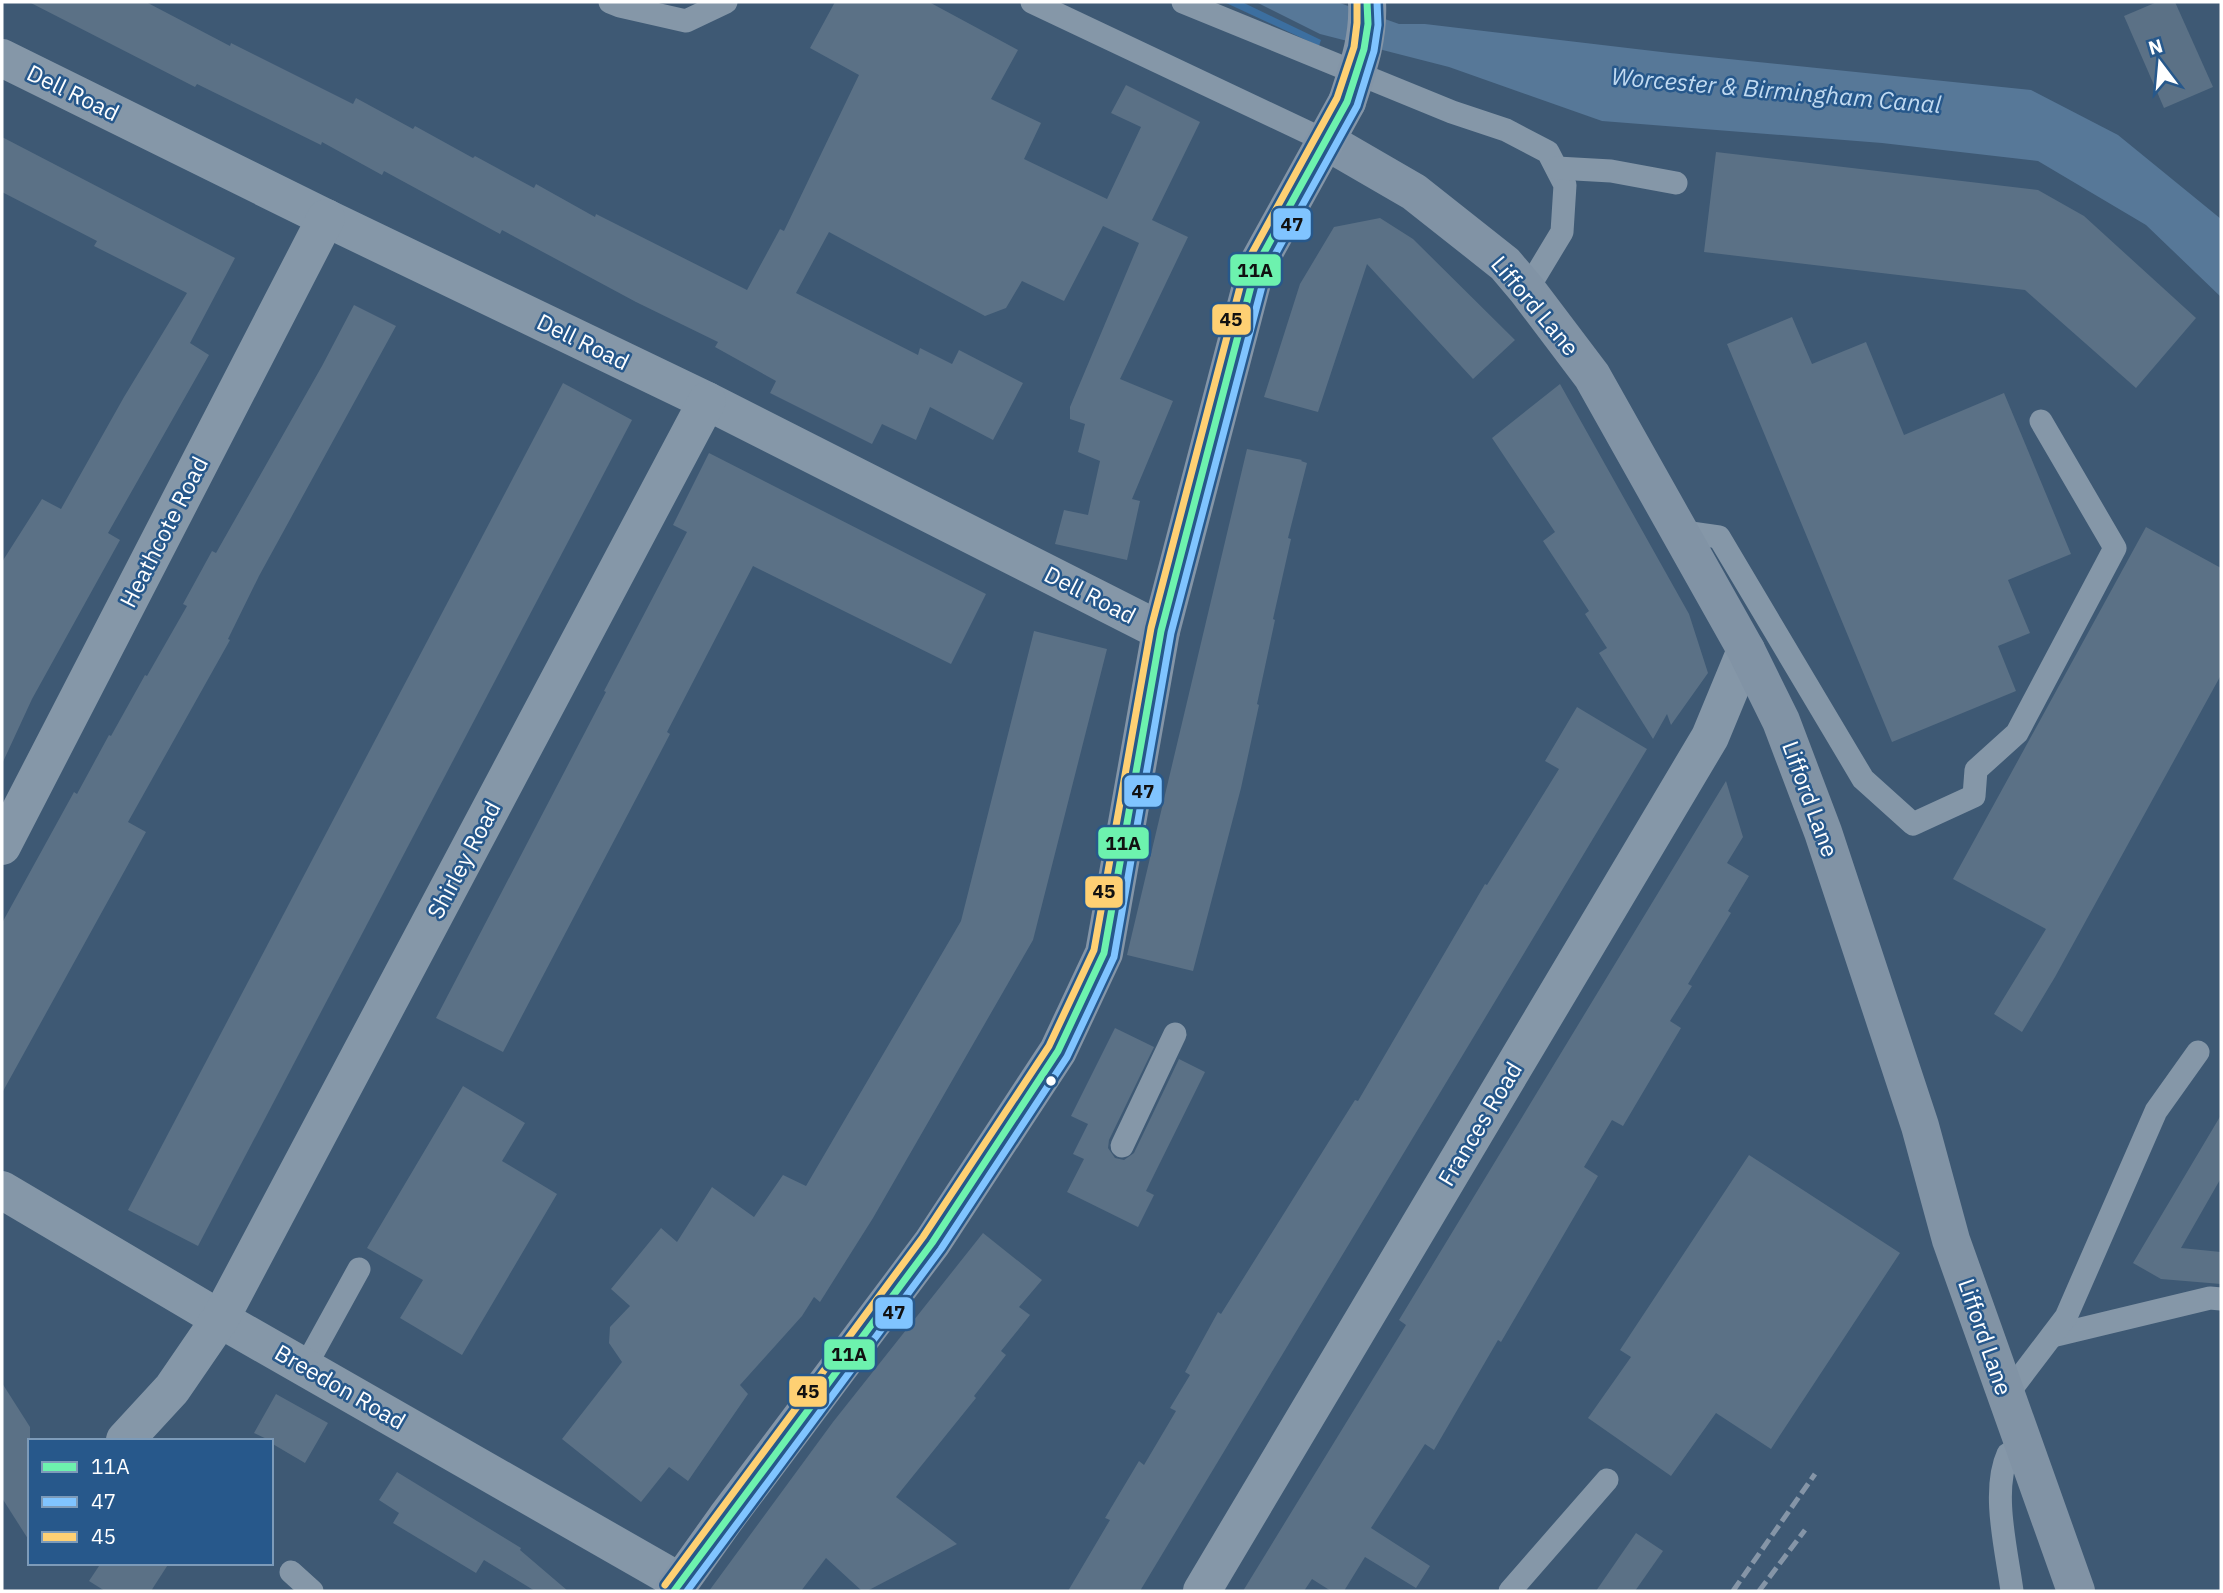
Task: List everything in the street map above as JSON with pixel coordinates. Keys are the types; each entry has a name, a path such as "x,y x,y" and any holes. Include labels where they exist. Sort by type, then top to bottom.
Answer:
{"main road":[{"path":"677,1586 932,1243 1058,1051 1104,953 1161,631 1256,267 1348,102 1364,49 1368,24 1367,2"}],"street":[{"name":"Dell Road","path":"2,58 326,218 707,401 1161,631"},
{"name":"Lifford Lane","path":"1326,141 1415,192 1505,264 1527,290 1592,376 1746,650 1781,721 1823,832 1920,1126 1951,1240 2076,1591"},
{"name":"Heathcote Road","path":"2,846 326,218"},
{"name":"Shirley Road","path":"126,1439 172,1389 220,1319 707,401"},
{"name":"Frances Road","path":"1202,1591 1710,737 1746,650"},
{"name":"Breedon Road","path":"4,1195 305,1367 677,1586"}],"lane":[{"path":"610,2 686,21 726,2"},
{"path":"1032,2 1326,141"},
{"path":"1183,2 1452,112 1506,130 1548,152 1565,185 1562,232 1527,290"},
{"path":"1556,168 1611,170 1676,183"},
{"path":"1677,531 1719,537 1863,779 1913,824 1974,796 1976,770 2017,733 2115,548 2041,421"},
{"path":"1122,1146 1175,1034"},
{"path":"2006,1396 2066,1317 2156,1111 2198,1052"},
{"path":"305,1367 359,1269"},
{"path":"2052,1336 2210,1298 2221,1299"},
{"path":"2011,1591 2001,1505 2002,1474 2008,1454 2024,1447"},
{"path":"1510,1591 1607,1480"},
{"path":"291,1572 312,1591"}],"shaded area":[{"path":"1224,2 1242,2 1321,40 1319,46"}],"water":[{"name":"Worcester & Birmingham Canal","path":"1256,2 1337,2 1399,24 1425,24 1670,53 2031,90 2118,135 2221,219 2221,297 2146,225 2038,161 1882,143 1602,121 1449,67 1320,34"}],"building":[{"path":"29,2 146,2 230,46 231,43 353,104 356,98 413,129 415,126 473,158 475,156 534,188 536,184 595,217 596,214 747,290 780,229 784,231 859,75 810,48 835,2 929,2 1018,50 991,99 1041,123 1024,159 1107,199 1141,127 1111,113 1126,85 1200,122 1152,220 1188,237 1120,379 1173,401 1132,499 1140,501 1127,560 1055,544 1064,510 1088,515 1100,461 1078,452 1085,424 1070,419 1070,407 1139,243 1103,226 1064,301 1022,281 1006,308 985,316 829,232 796,293 918,355 920,348 952,364 959,350 1023,383 993,440 930,407 916,440 882,424 872,444 770,393 776,381 715,347 718,342 636,302 502,230 500,234 384,171 382,175 322,142 321,145 197,84 195,87"},
{"path":"2157,2 2175,2 2213,87 2164,108 2124,16"},
{"path":"2,137 235,258 190,343 209,355 108,533 120,540 32,699 2,764 2,562 42,499 61,509 187,293 94,246 97,241 2,192"},
{"path":"1716,152 2038,190 2084,216 2196,318 2136,388 2025,290 1704,252"},
{"path":"1380,218 1413,239 1515,340 1473,379 1367,264 1318,412 1264,397 1300,284 1334,227"},
{"path":"354,305 396,326 259,576 228,639 230,640 128,822 146,832 2,1093 2,923 74,792 77,794 109,735 111,736 187,606 183,604 212,551 216,553"},
{"path":"1792,317 1812,364 1866,342 1904,435 2004,393 2071,554 2008,580 2030,633 1998,646 2016,691 1892,742 1727,344"},
{"path":"563,383 632,420 198,1246 128,1210"},
{"path":"1560,384 1689,614 1708,673 1671,725 1667,714 1653,739 1599,653 1607,648 1585,614 1589,611 1543,541 1555,532 1492,438"},
{"path":"1247,449 1307,463 1288,538 1291,539 1241,788 1193,971 1127,955"},
{"path":"709,453 986,594 951,664 753,566 667,732 670,734 503,1052 436,1018 687,532 673,525"},
{"path":"2146,527 2221,568 2221,675 2022,1032 1994,1014 2046,929 1953,879"},
{"path":"1034,631 1107,649 1033,940 873,1218 820,1302 814,1297 802,1316 740,1385 748,1394 688,1481 669,1467 641,1502 562,1439 622,1362 609,1343 610,1327 630,1306 611,1289 661,1228 677,1242 712,1187 754,1217 783,1175 806,1186 961,921"},
{"path":"1577,707 1647,749 1140,1591 1068,1591 1110,1520 1105,1518 1139,1461 1144,1465 1176,1411 1170,1408 1190,1375 1185,1372 1218,1312 1221,1314 1355,1100 1358,1101 1485,884 1487,885 1559,769 1545,761"},
{"path":"1726,781 1743,837 1727,863 1749,876 1728,911 1731,913 1688,984 1692,986 1670,1021 1681,1028 1623,1126 1612,1120 1584,1167 1598,1176 1501,1342 1498,1340 1434,1450 1425,1444 1371,1528 1430,1566 1416,1588 1365,1557 1344,1591 1331,1591 1312,1579 1304,1591 1243,1591 1406,1325 1399,1320"},
{"path":"1115,1028 1154,1047 1109,1140 1108,1148 1115,1158 1124,1160 1134,1153 1179,1059 1205,1072 1146,1191 1154,1195 1138,1227 1067,1192 1084,1159 1073,1154 1088,1124 1071,1116"},
{"path":"463,1086 525,1123 502,1161 557,1194 462,1355 400,1318 423,1280 367,1248"},
{"path":"2221,1115 2221,1178 2181,1248 2221,1252 2221,1284 2161,1279 2133,1263"},
{"path":"1749,1155 1900,1253 1771,1449 1716,1413 1671,1476 1588,1418 1631,1357 1620,1350"},
{"path":"983,1233 1042,1280 1019,1307 1030,1315 1001,1351 1006,1355 974,1396 976,1398 896,1497 957,1544 867,1591 862,1591 826,1558 801,1591 709,1591 833,1422"},
{"path":"2,1383 30,1427 28,1539 2,1498"},
{"path":"276,1394 328,1423 305,1463 273,1444 273,1439 254,1433"},
{"path":"397,1472 521,1548 520,1550 568,1591 535,1591 484,1560 476,1573 393,1523 399,1513 379,1500"},
{"path":"1636,1533 1663,1551 1635,1591 1596,1591"},
{"path":"100,1565 168,1565 151,1591 105,1591 89,1581"}],"railway":[{"path":"1733,1591 1815,1474"},
{"path":"1759,1591 1805,1530"}],"transit line":[{"name":"45","path":"665,1585 923,1237 1049,1046 1094,950 1151,628 1246,264 1337,98 1354,47 1357,2"},
{"name":"11A","path":"674,1591 932,1243 1058,1051 1104,953 1161,631 1256,267 1347,102 1364,49 1368,24 1367,2"},
{"name":"47","path":"687,1591 941,1249 1067,1057 1114,957 1171,633 1266,271 1357,106 1374,51 1378,25 1377,2"}]}
